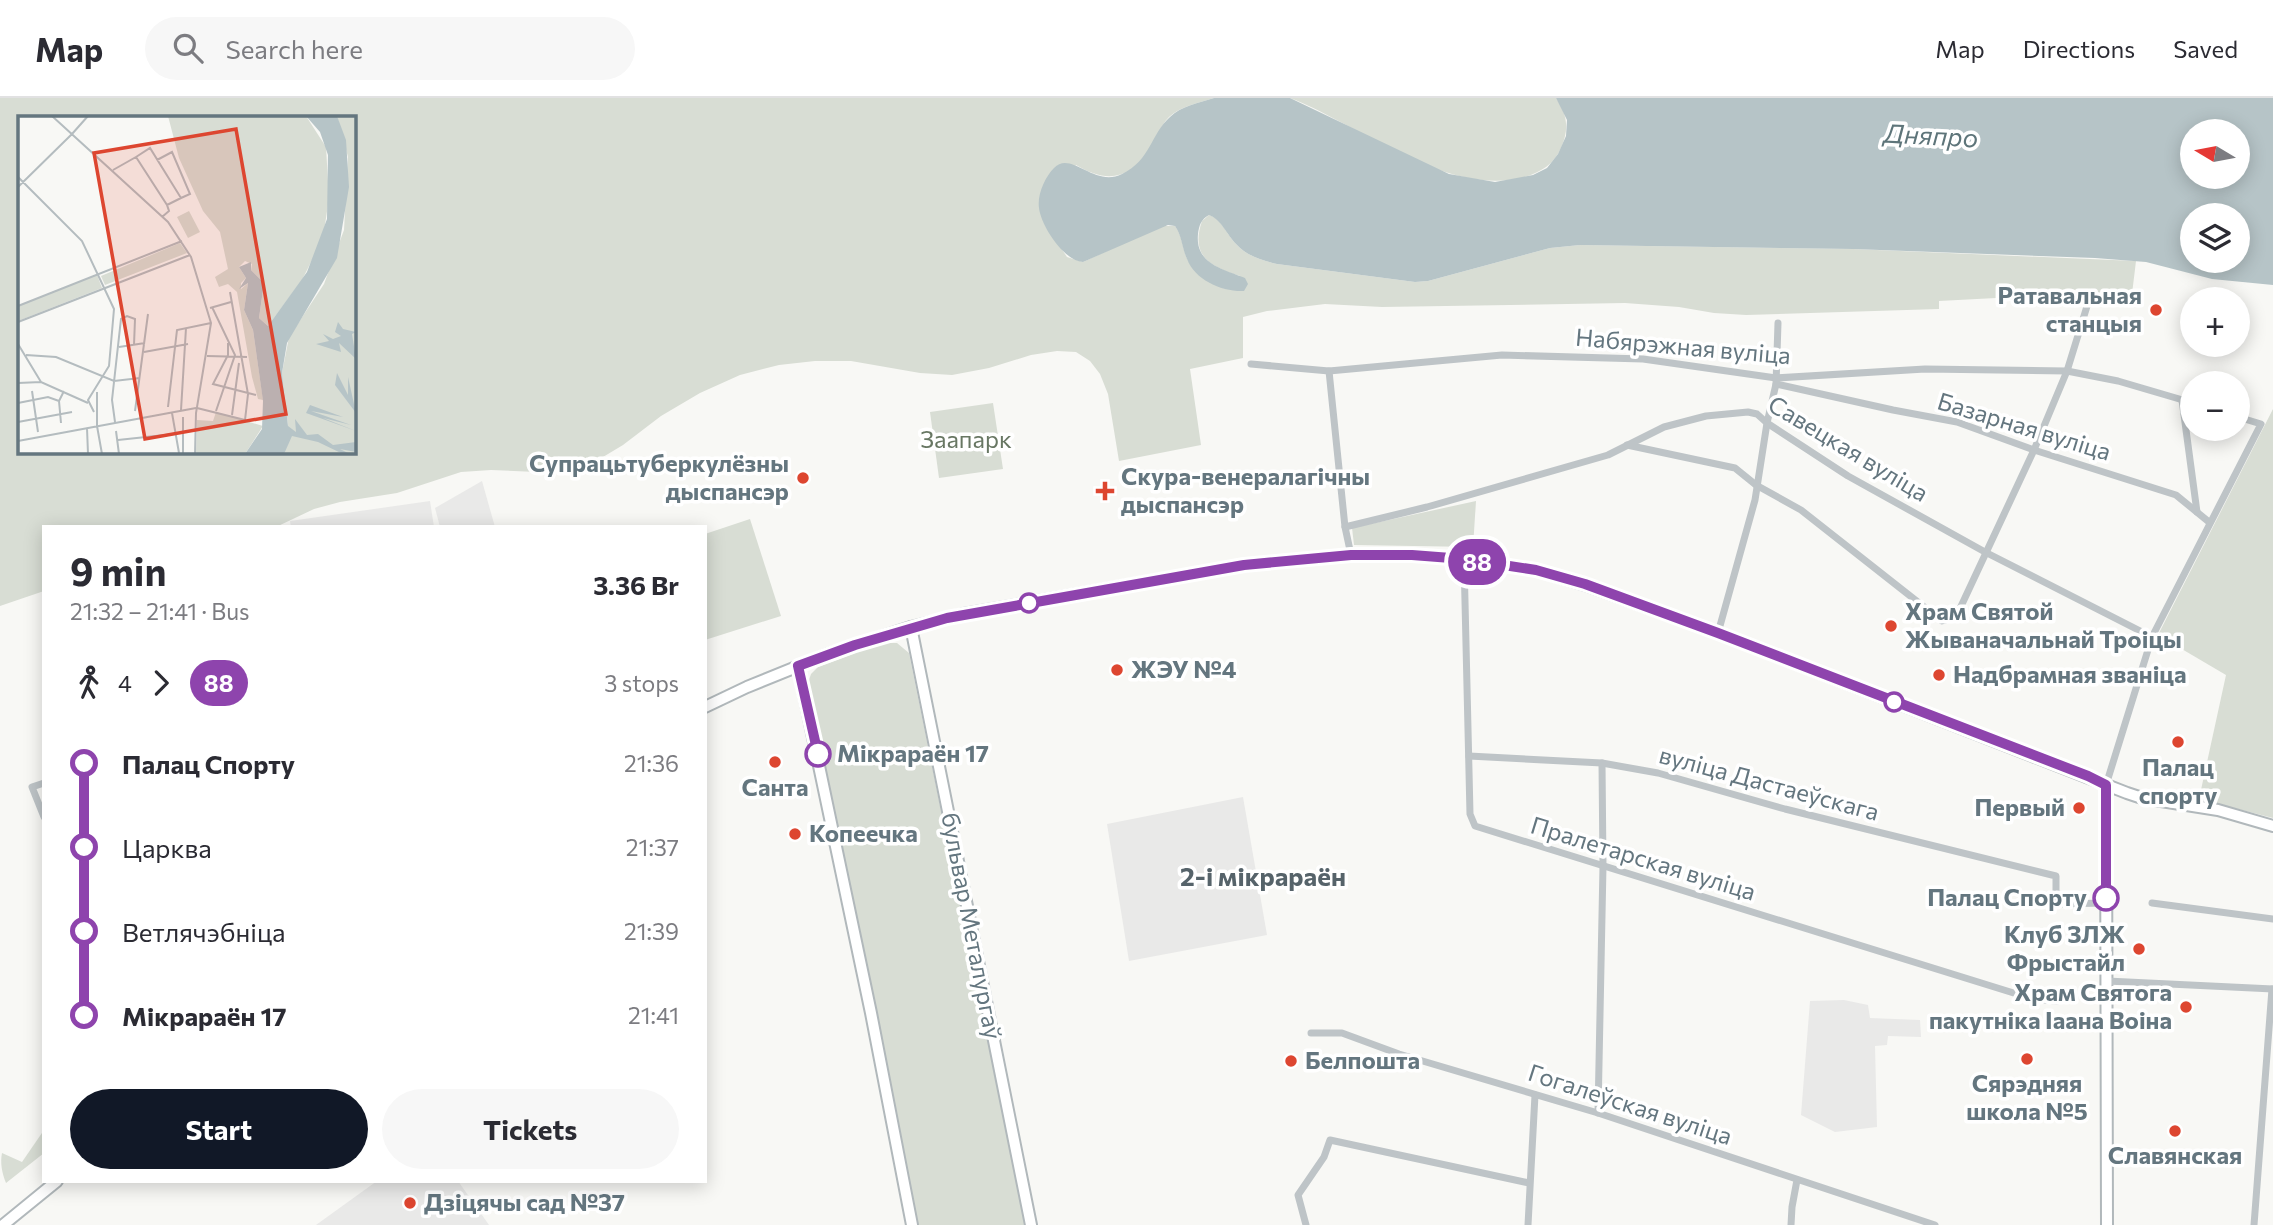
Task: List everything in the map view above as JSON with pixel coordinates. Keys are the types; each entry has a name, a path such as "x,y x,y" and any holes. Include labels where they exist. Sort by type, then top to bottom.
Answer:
{"main road":[{"path":"707,706 747,687 855,645 964,614 1244,565 1351,555 1412,555 1464,559 1536,570 1585,584 2142,798 2218,810 2273,826"},
{"name":"бульвар Металургаў","path":"911,627 1031,1225"},
{"path":"798,666 912,1225"},
{"path":"2106,785 2107,1225"},
{"path":"3,1225 55,1183"}],"street":[{"path":"1626,445 1735,468 1756,485 1801,510 1942,621 1956,617 2034,450 2067,371 2088,303"},
{"path":"1718,633 1755,500 1776,381 1778,323"},
{"name":"Набярэжная вуліца","path":"1251,364 1329,371 1502,355 1569,355 1643,359 1776,381 1925,369 2067,371 2118,381 2180,399"},
{"path":"1329,371 1345,527 1351,555"},
{"name":"Базарная вуліца","path":"1776,381 1893,410 1957,422 2034,450 2176,495 2209,522"},
{"name":"Савецкая вуліца","path":"1345,527 1427,507 1608,455 1664,427 1706,416 1748,412 1757,414 1849,476 1985,552 2152,637"},
{"path":"2106,785 2152,637 2261,424 2250,421"},
{"path":"2187,441 2197,512"},
{"name":"Пралетарская вуліца","path":"1464,559 1470,814 1475,826 2033,999 2057,1001"},
{"name":"вуліца Дастаеўскага","path":"1469,756 1602,763 1658,774 1785,809 2056,876 2056,904 2106,903"},
{"path":"1598,1113 1603,866 1602,763"},
{"path":"42,784 32,787 42,812"},
{"path":"2152,903 2273,919"},
{"path":"2107,981 2273,989 2254,1225"},
{"name":"Гогалеўская вуліца","path":"1311,1033 1342,1033 1399,1054 1598,1113 1935,1225"},
{"path":"1528,1225 1535,1095"},
{"path":"1306,1225 1298,1195 1324,1157 1330,1140 1530,1183"},
{"path":"1791,1225 1791,1207 1797,1180"}],"shaded area":[{"path":"482,481 494,525 439,525 435,508"},
{"path":"430,501 434,525 291,525 290,521"},
{"path":"1243,797 1267,935 1129,961 1107,824"},
{"path":"1844,1000 1868,1005 1870,1018 1920,1020 1921,1037 1888,1036 1887,1045 1875,1046 1877,1127 1835,1132 1801,1115 1810,1001"},
{"name":"Дзіцячы сад №37","path":"374,1183 459,1183 489,1225 316,1225"}],"green space":[{"path":"0,98 1214,98 1185,107 1169,117 1150,150 1134,168 1125,173 1107,176 1076,165 1043,221 1067,257 1083,262 1161,226 1175,226 1191,266 1207,280 1226,289 1240,276 1212,264 1201,251 1199,233 1202,221 1209,215 1220,223 1240,248 1265,261 1415,282 1428,281 1550,248 1580,245 1853,249 2136,261 2132,294 2118,298 2036,296 1939,301 1939,309 1746,315 1625,303 1382,307 1325,304 1267,311 1243,317 1243,358 1190,369 1201,445 1119,461 1108,394 1100,374 1090,361 1076,352 1057,351 1031,355 989,368 952,375 920,373 851,361 779,365 740,375 700,393 661,416 623,445 593,463 559,473 491,470 461,472 397,493 314,509 280,525 42,525 42,592 0,606"},
{"path":"1290,98 1556,98 1563,110 1566,129 1558,154 1546,167 1525,177 1495,181 1465,177 1405,156"},
{"name":"Заапарк","path":"993,403 1003,469 939,478 930,412"},
{"path":"2273,409 2273,818 2199,799 2226,675 2158,635"},
{"path":"1476,501 1473,547 1354,545 1352,528"},
{"path":"750,519 781,616 707,639 707,533"},
{"path":"882,643 897,643 909,653 1025,1225 918,1225 808,683 811,674 818,667"},
{"path":"42,1133 42,1155 6,1183 2,1153 22,1162"}],"water":[{"name":"Дняпро","path":"1214,98 1290,98 1449,174 1495,182 1533,175 1547,168 1558,154 1566,136 1567,120 1556,98 2273,98 2273,285 2212,279 2189,273 2250,273 2250,203 2180,203 2180,271 2146,262 2095,258 1853,249 1580,245 1550,248 1428,281 1415,282 1265,261 1240,248 1209,215 1199,228 1198,244 1201,252 1212,264 1245,278 1248,284 1244,291 1218,287 1196,273 1187,259 1175,226 1168,225 1083,262 1068,256 1049,233 1039,208 1042,186 1054,168 1068,163 1102,176 1122,174 1145,155 1163,124 1185,107"}],"bus line":[{"name":"88","path":"818,754 798,666 911,627 964,614 1244,565 1351,555 1412,555 1464,559 1536,570 1585,584 1718,633 2106,785 2106,898"}],"place":[{"name":"Ратавальная станцыя","path":"2156,310"},
{"name":"Супрацьтуберкулёзны дыспансэр","path":"803,478"},
{"name":"Скура-венералагічны дыспансэр","path":"1105,491"},
{"name":"Храм Святой Жываначальнай Троіцы","path":"1891,626"},
{"name":"ЖЭУ №4","path":"1117,670"},
{"name":"Надбрамная званіца","path":"1939,675"},
{"name":"Палац спорту","path":"2178,742"},
{"name":"Мікрараён 17","path":"818,754"},
{"name":"Санта","path":"775,762"},
{"name":"Первый","path":"2079,808"},
{"name":"Копеечка","path":"795,834"},
{"name":"Палац Спорту","path":"2106,898"},
{"name":"Клуб ЗЛЖ Фрыстайл","path":"2139,949"},
{"name":"Храм Святога пакутніка Іаана Воіна","path":"2186,1007"},
{"name":"Сярэдняя школа №5","path":"2027,1059"},
{"name":"Белпошта","path":"1291,1061"},
{"name":"Славянская","path":"2175,1131"},
{"name":"Дзіцячы сад №37","path":"410,1203"}],"district":[{"name":"2-і мікрараён","path":"1263,877"}]}
